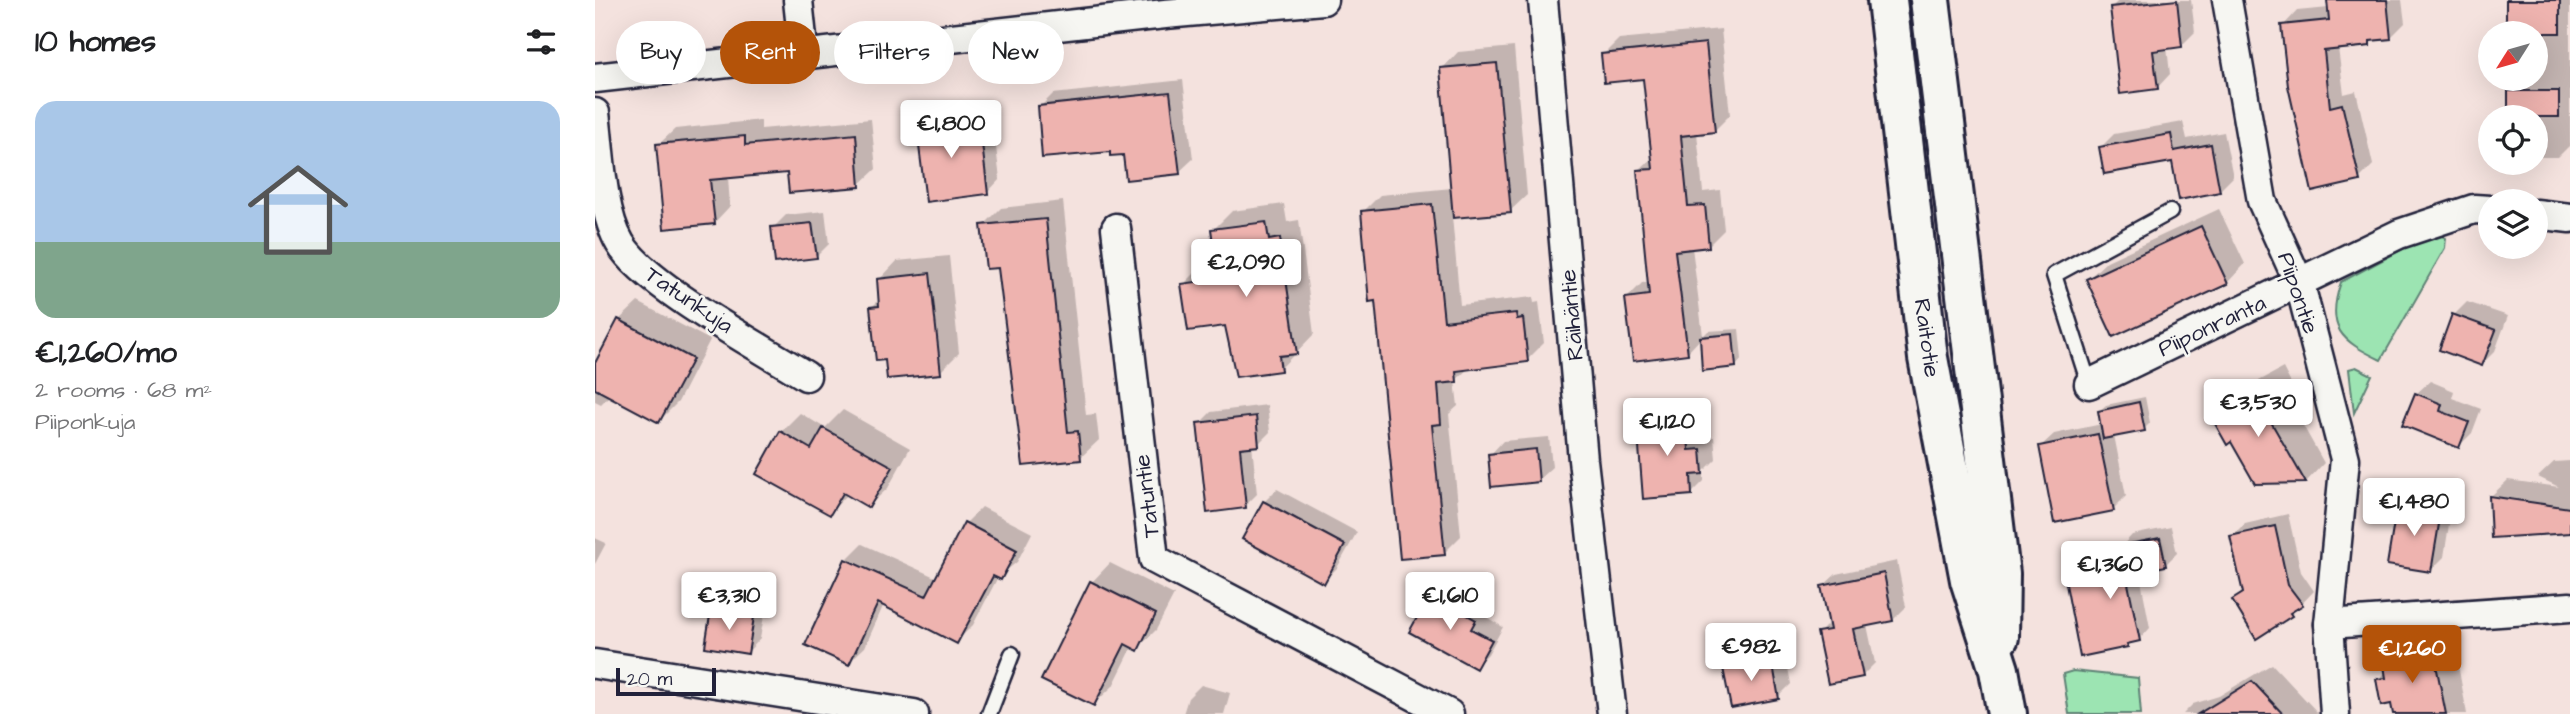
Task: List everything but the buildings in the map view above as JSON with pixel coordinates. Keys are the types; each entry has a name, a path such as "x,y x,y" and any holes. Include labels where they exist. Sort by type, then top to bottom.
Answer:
{"main road":[{"name":"Raitotie","path":"1887,0 1928,358 1970,580 1999,670 2007,714"},
{"name":"Raitotie","path":"1930,0 2000,574 1999,670"}],"street":[{"path":"798,0 800,21"},
{"path":"820,55 1164,7 1323,0"},
{"name":"Räihäntie","path":"1543,0 1583,460 1612,714"},
{"name":"Piipontie","path":"2227,0 2262,201 2300,285 2345,459 2329,624 2335,714"},
{"path":"595,78 720,65"},
{"name":"Tatunkuja","path":"595,113 605,196 620,243 641,268 806,376"},
{"name":"Piiponranta","path":"2089,384 2300,285 2399,234 2478,209"},
{"path":"2548,215 2570,218"},
{"name":"Tatuntie","path":"1116,228 1154,559 1449,714"},
{"path":"2329,624 2570,607"},
{"path":"595,664 914,714"}],"lane":[{"path":"2089,384 2053,275 2170,212"},
{"path":"989,714 1012,654"}],"green space":[{"path":"2438,234 2446,238 2445,248 2381,360 2347,339 2336,322 2336,298 2341,282 2418,241"},
{"path":"2356,367 2372,375 2354,413 2349,369"},
{"path":"2073,671 2138,678 2141,714 2069,714 2063,674"}]}
